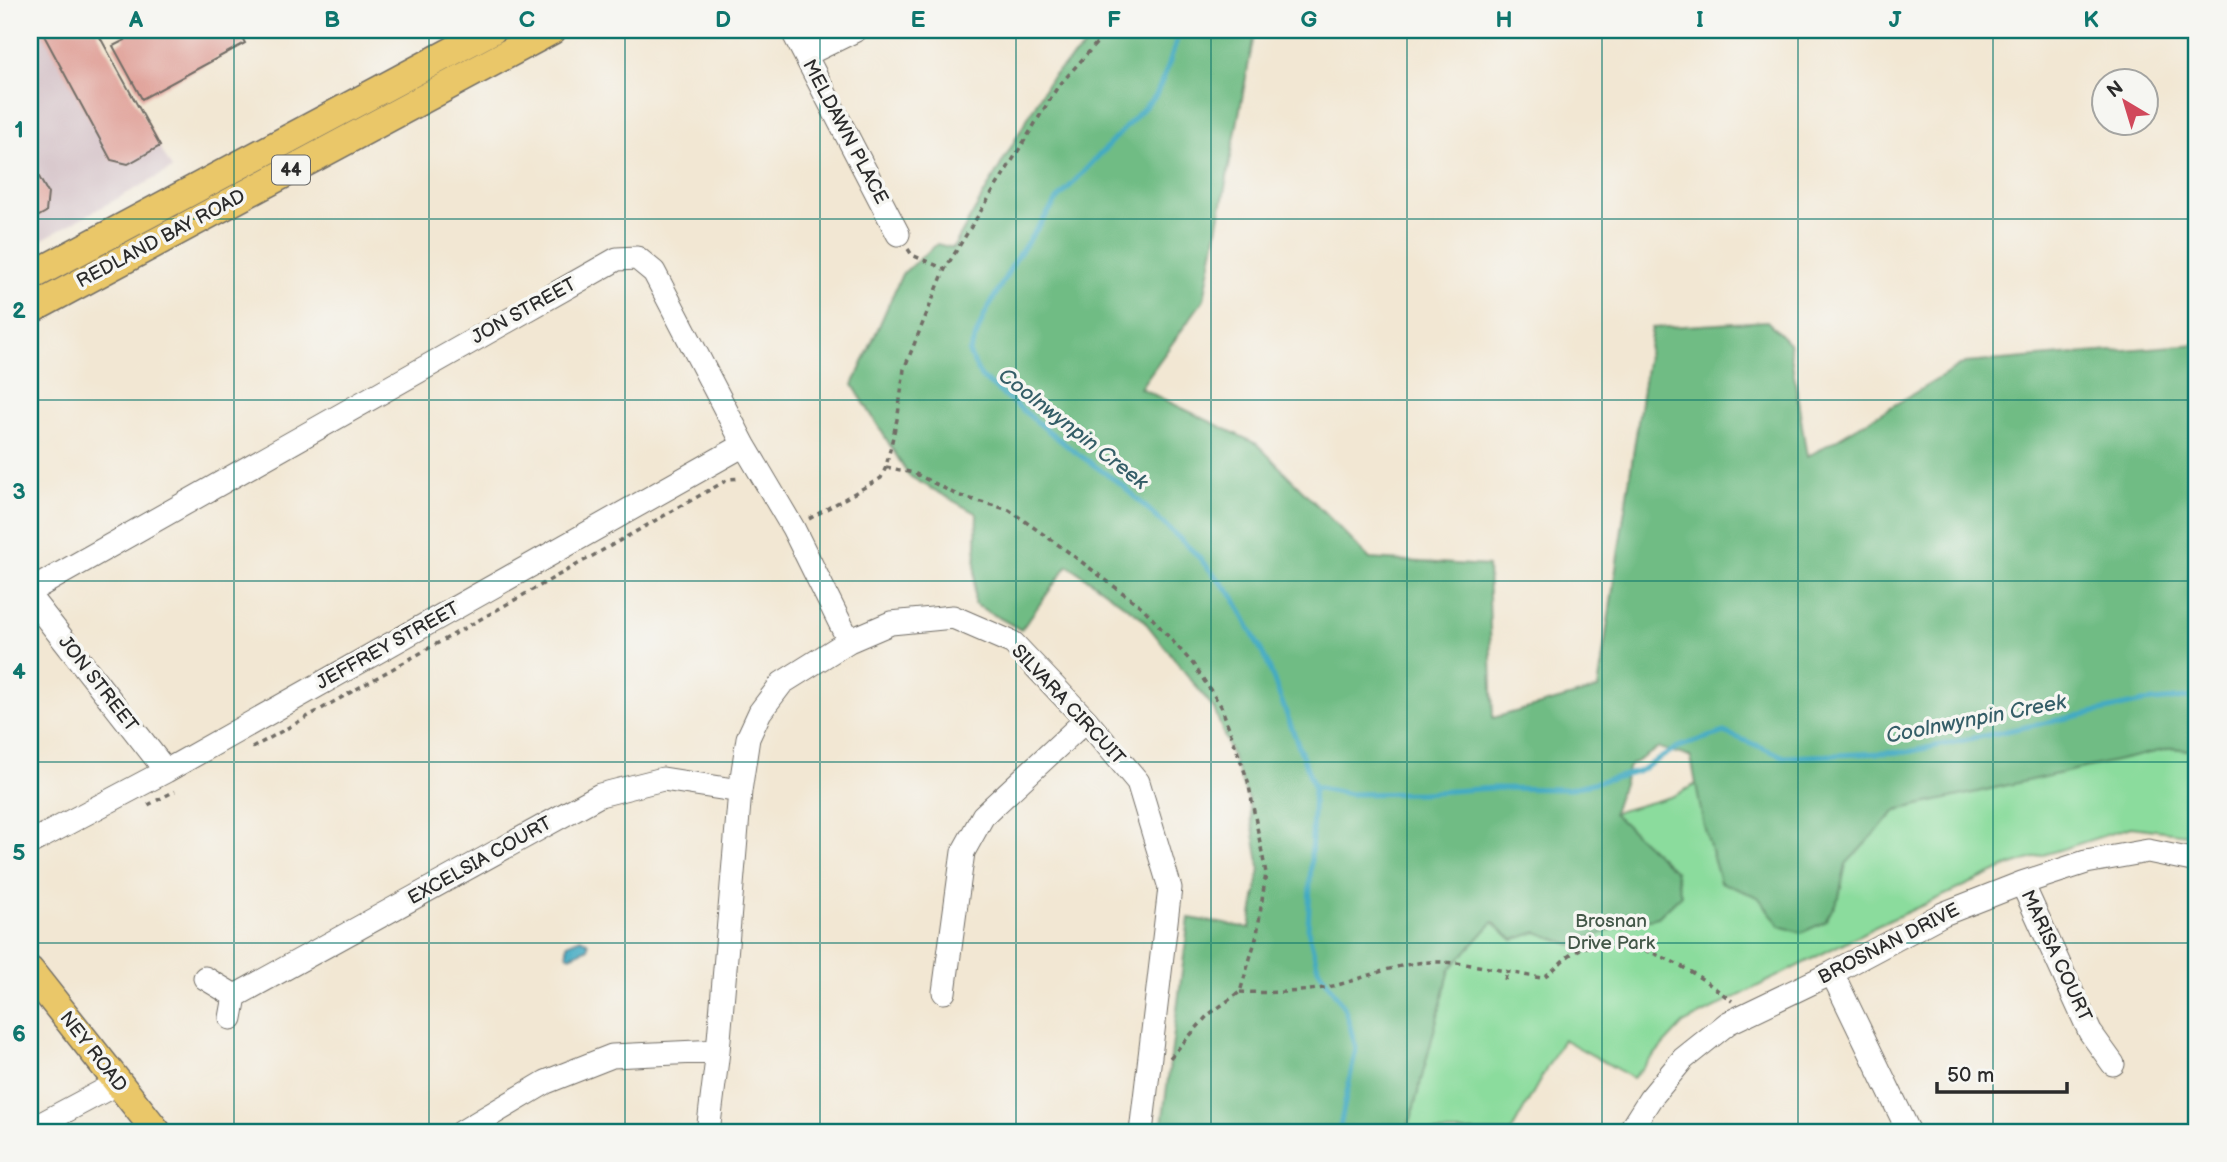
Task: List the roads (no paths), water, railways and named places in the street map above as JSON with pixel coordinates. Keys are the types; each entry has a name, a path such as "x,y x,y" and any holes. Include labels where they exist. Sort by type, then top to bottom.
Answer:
{"main road":[{"name":"REDLAND BAY ROAD","path":"30,277 492,30"},
{"name":"REDLAND BAY ROAD","path":"30,310 552,30"},
{"name":"NEY ROAD","path":"30,971 157,1132"}],"street":[{"name":"MELDAWN PLACE","path":"792,30 898,234"},
{"path":"805,55 856,30"},
{"name":"JON STREET","path":"30,591 617,258 637,258 654,272 744,445 793,528 849,642"},
{"name":"JEFFREY STREET","path":"30,843 173,780 744,445"},
{"name":"JON STREET","path":"30,597 173,780"},
{"name":"SILVARA CIRCUIT","path":"708,1132 718,1051 740,791 748,738 760,712 782,683 849,642 891,624 953,617 1013,643 1086,720 1138,782 1171,888 1141,1132"},
{"path":"944,992 963,852 983,816 1086,720"},
{"name":"EXCELSIA COURT","path":"205,978 233,1007 600,796 663,779 740,791"},
{"name":"BROSNAN DRIVE","path":"1629,1132 1650,1099 1683,1059 1728,1023 1832,973 1943,914 2022,883 2086,862 2148,851 2197,861"},
{"name":"MARISA COURT","path":"2022,883 2090,1032 2113,1064"},
{"path":"1832,973 1909,1132"},
{"path":"462,1132 546,1083 612,1056 718,1051"},
{"path":"30,1130 118,1083"}],"water":[{"path":"581,938 588,943 588,948 570,956 567,954 567,944"}],"waterway":[{"name":"Coolnwynpin Creek","path":"1180,30 1156,95 1057,200 1015,260 985,314 969,353 981,377 1071,449 1122,485 1194,552 1233,596 1267,662 1314,787 1308,930 1318,968 1345,1009 1356,1048 1339,1132"},
{"name":"Coolnwynpin Creek","path":"1314,787 1350,794 1493,788 1568,789 1638,772 1678,747 1724,732 1785,757 1908,752 2143,702 2197,697"}],"park label":[{"name":"Brosnan Drive Park","path":"1611,932"}]}
